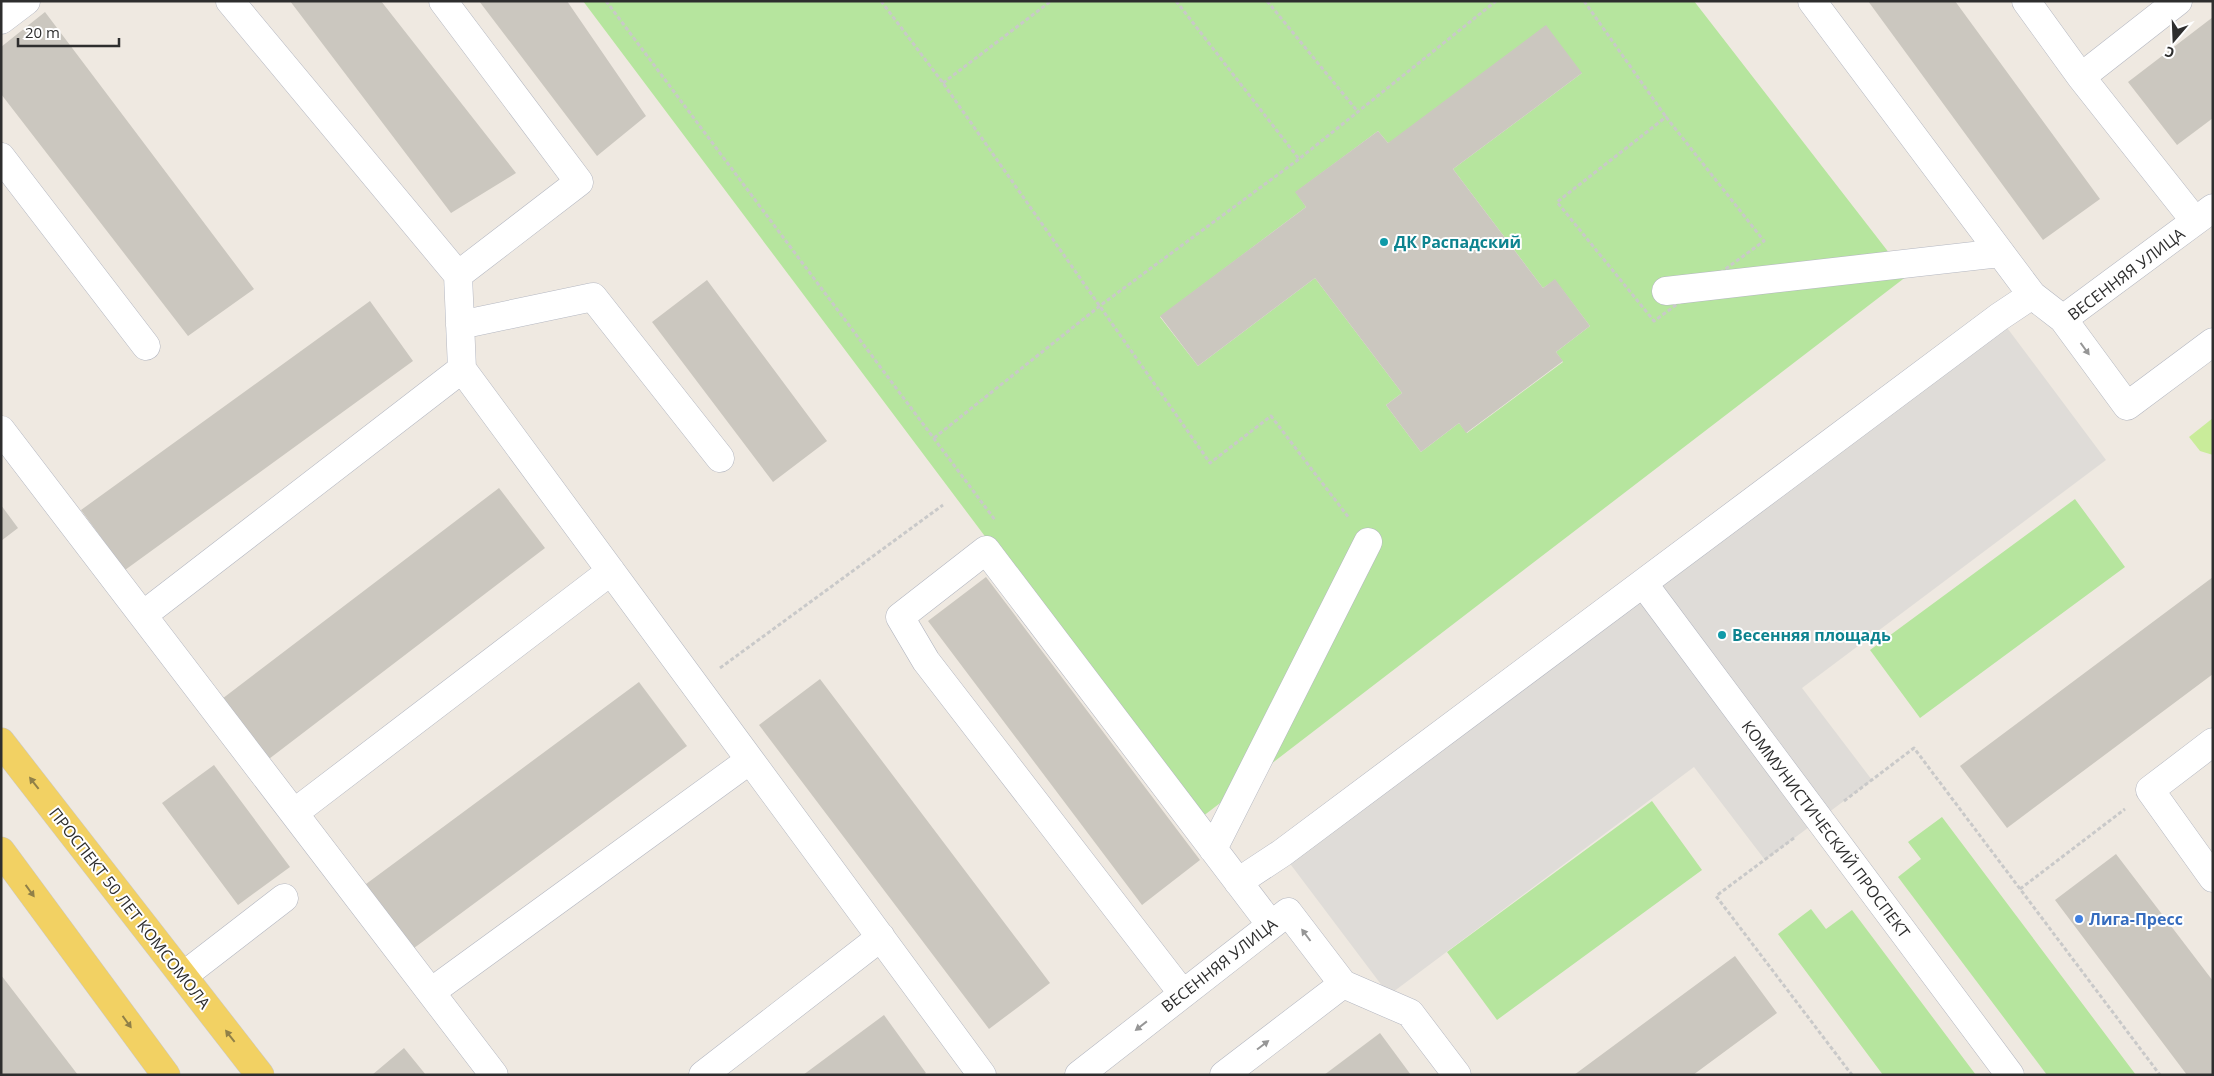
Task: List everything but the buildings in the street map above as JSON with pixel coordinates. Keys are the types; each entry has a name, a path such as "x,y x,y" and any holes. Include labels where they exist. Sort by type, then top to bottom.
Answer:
{"main road":[{"name":"ПРОСПЕКТ 50 ЛЕТ КОМСОМОЛА","path":"1,742 260,1075"},
{"path":"1,852 166,1075"}],"street":[{"path":"1,20 26,1"},
{"path":"230,1 458,276 462,369 982,1075"},
{"path":"444,1 579,182 458,276"},
{"path":"1812,1 2032,295 2063,319"},
{"path":"2026,1 2080,77 2204,215"},
{"path":"2080,77 2178,1"},
{"path":"1,157 146,346"},
{"name":"ВЕСЕННЯЯ УЛИЦА","path":"2204,215 2063,319 2127,406 2213,342"},
{"path":"1666,291 2000,253"},
{"path":"1238,882 1282,853 1991,323 2032,295"},
{"path":"460,325 593,296 720,458"},
{"path":"143,615 462,369"},
{"path":"1,430 494,1075"},
{"path":"1213,849 1368,542"},
{"path":"1182,994 926,660 900,617 986,550 1271,924"},
{"path":"294,813 611,571"},
{"name":"КОММУНИСТИЧЕСКИЙ ПРОСПЕКТ","path":"1643,583 2010,1075"},
{"path":"2213,742 2150,790 2213,878"},
{"path":"431,992 750,760"},
{"path":"183,976 284,898"},
{"name":"ВЕСЕННЯЯ УЛИЦА","path":"1079,1075 1288,912 1343,984"},
{"path":"703,1075 881,937"},
{"path":"1224,1075 1343,984 1410,1013 1457,1075"}],"path":[{"path":"606,1 999,525"},
{"path":"880,1 943,83 1101,305 1210,463 1271,416 1368,542"},
{"path":"943,83 1051,1"},
{"path":"1176,1 1299,159"},
{"path":"1267,1 1358,112"},
{"path":"934,438 1101,305 1299,159 1496,1"},
{"path":"1584,1 1666,117 1764,241 1654,321 1557,202 1666,117"},
{"path":"696,686 943,505"},
{"path":"1914,748 2160,1075"},
{"path":"2020,889 2150,790"},
{"path":"1716,896 1852,1075"}],"green space":[{"path":"583,1 1694,1 1907,276 1198,820","holes":["1582,73 1453,169 1543,288 1555,280 1590,326 1556,352 1563,362 1467,433 1459,423 1421,452 1386,405 1402,393 1315,278 1198,366 1160,317 1306,207 1296,192 1378,131 1388,143"]},
{"path":"2213,418 2213,455 2200,451 2189,437"},
{"path":"2075,499 2125,567 1920,718 1870,650"},
{"path":"1652,801 1702,870 1497,1020 1447,952"},
{"path":"1942,817 2136,1075 2047,1075 1898,877 1921,859 1908,842"},
{"path":"1811,909 1826,929 1852,910 1976,1075 1883,1075 1778,934"}],"shaded area":[{"name":"Весенняя площадь","path":"1999,317 2106,460 1802,688 1872,780 1765,860 1694,767 1389,995 1282,853"}],"place":[{"name":"ДК Распадский","path":"1384,242"},
{"name":"Весенняя площадь","path":"1722,635"},
{"name":"Лига-Пресс","path":"2079,919"}]}
